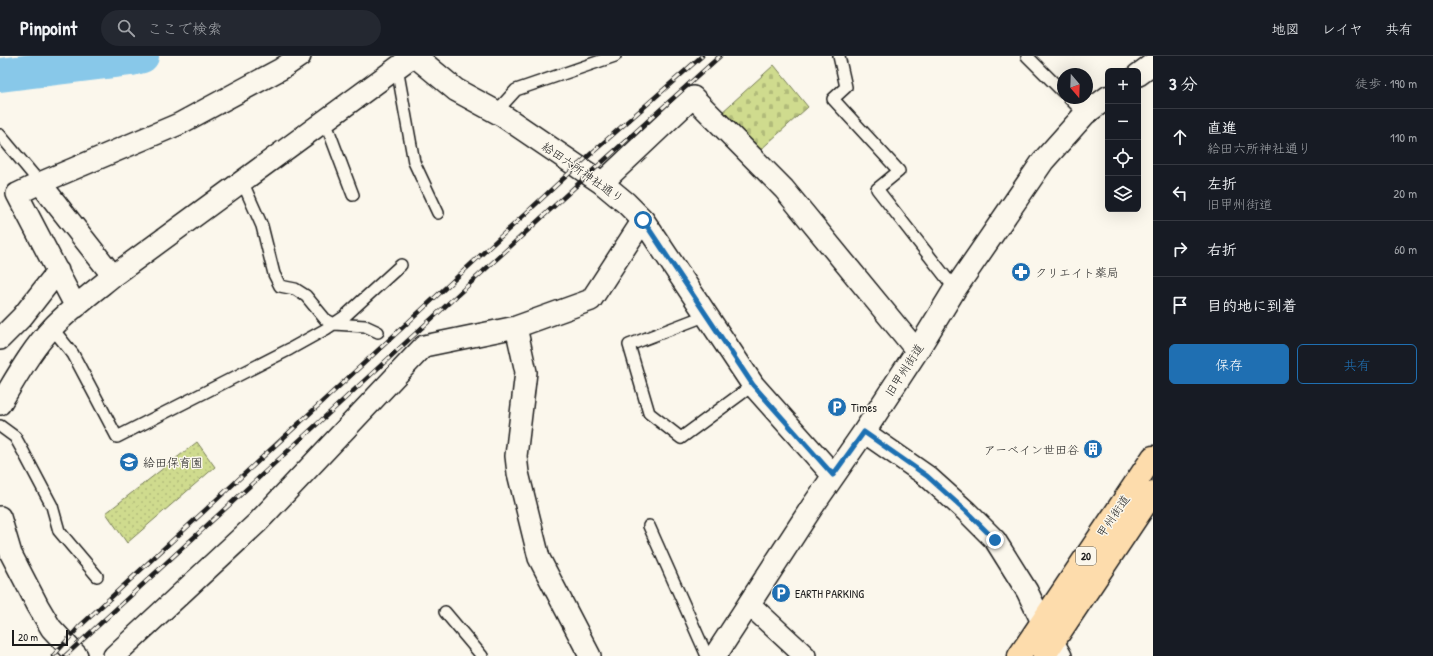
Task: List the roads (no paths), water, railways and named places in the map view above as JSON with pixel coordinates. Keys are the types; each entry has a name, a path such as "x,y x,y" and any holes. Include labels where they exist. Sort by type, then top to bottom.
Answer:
{"highway":[{"name":"甲州街道","path":"1019,656 1153,457"},
{"name":"甲州街道","path":"1052,652 1153,493"}],"street":[{"path":"76,307 17,194 179,124 281,69 300,56"},
{"path":"0,404 33,352 52,328 76,307 113,276 414,56"},
{"name":"給田六所神社通り","path":"414,56 456,90 496,112 602,183 626,203 643,220 753,385 833,475"},
{"path":"602,183 693,97 784,189 917,351"},
{"name":"旧甲州街道","path":"715,656 833,475 864,432 917,351 955,289 1042,161 1085,114 1105,99"},
{"path":"40,183 113,276"},
{"path":"114,656 257,523 424,346 516,327 591,300 643,220"},
{"path":"0,339 22,317 58,271"},
{"path":"516,327 526,372 516,456 518,473 539,558 590,656"},
{"path":"864,432 927,476 966,511 995,540 1027,592 1042,622 1052,652"},
{"path":"0,517 11,554 38,606 51,628 77,656"},
{"path":"749,604 806,656"}],"lane":[{"path":"496,112 516,90 614,56"},
{"path":"839,56 846,87 833,99 898,171 877,189 955,289"},
{"path":"1027,56 1057,86"},
{"path":"397,68 414,162 438,213"},
{"path":"1075,104 1085,114"},
{"path":"325,121 353,195"},
{"path":"0,135 40,183"},
{"path":"242,181 262,226 274,274 280,286 295,289 306,296 325,319 334,324 364,326 378,332"},
{"path":"52,328 73,354 117,437 290,349 334,324 344,317 401,265"},
{"path":"707,315 629,344 649,413 681,438 753,385"},
{"path":"0,426 15,437 24,453 52,506 59,531 97,576"},
{"path":"649,526 707,656"},
{"path":"445,612 482,656"}],"waterway":[{"path":"0,75 131,59 142,56"}],"railway":[{"path":"53,656 79,627 577,166 702,56"},
{"path":"65,656 589,174 720,56"}],"place":[{"name":"クリエイト薬局","path":"1021,272"},
{"name":"Times","path":"837,407"},
{"name":"アーベイン世田谷","path":"1093,449"},
{"name":"給田保育園","path":"129,462"},
{"name":"EARTH PARKING","path":"781,593"}]}
